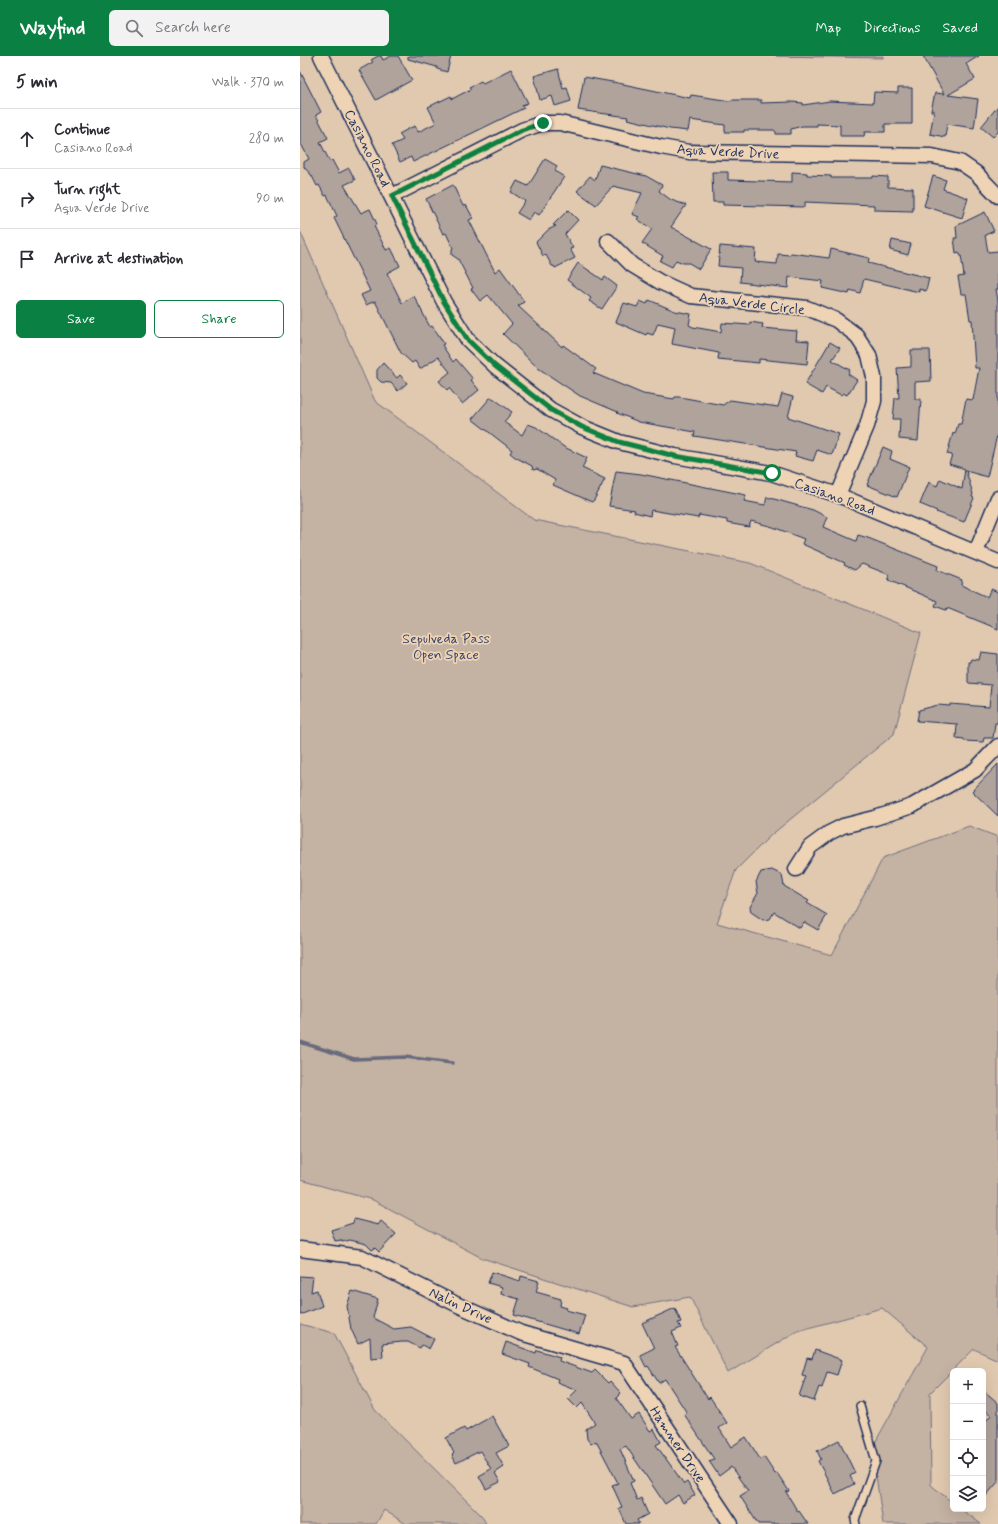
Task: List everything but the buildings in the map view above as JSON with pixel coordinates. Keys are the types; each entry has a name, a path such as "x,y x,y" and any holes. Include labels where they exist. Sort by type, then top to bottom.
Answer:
{"street":[{"name":"Casiano Road","path":"321,56 444,302 468,340 495,366 551,410 582,427 619,442 675,456 772,473 838,495 998,562"},
{"name":"Aqua Verde Drive","path":"392,196 522,130 543,123 560,123 661,147 689,152 932,156 960,162 976,173 998,196"},
{"name":"Aqua Verde Circle","path":"608,241 632,265 660,282 691,296 808,308 836,320 856,335 869,355 874,377 874,401 868,426 838,495"},
{"path":"976,552 998,498"},
{"path":"796,869 810,847 829,832 842,826 875,818 912,806 976,770 998,746"},
{"name":"Nalin Drive","path":"300,1249 362,1257 458,1305 521,1333 624,1363"},
{"name":"Hamner Drive","path":"624,1363 731,1524"}],"lane":[{"path":"856,1524 855,1520 876,1461 860,1406"}],"green space":[{"path":"776,56 883,56 883,58"},
{"name":"Sepulveda Pass Open Space","path":"300,231 375,401 534,520 750,563 921,633 894,734 770,836 736,870 717,923 832,955 883,858 969,826 998,837 998,1360 974,1349 955,1368 950,1368 950,1373 930,1393 931,1485 950,1501 950,1512 965,1512 981,1524 883,1524 872,1448 928,1347 882,1308 797,1331 728,1373 690,1297 633,1307 482,1258 373,1200 300,1180"},
{"path":"300,1324 334,1333 375,1410 482,1516 486,1524 406,1524 384,1510 376,1524 300,1524"}],"waterway":[{"path":"300,1042 354,1059 405,1057 452,1063"}],"route":[{"path":"543,123 522,130 392,196 444,302 468,340 495,366 551,410 582,427 619,442 675,456 772,473"}]}
